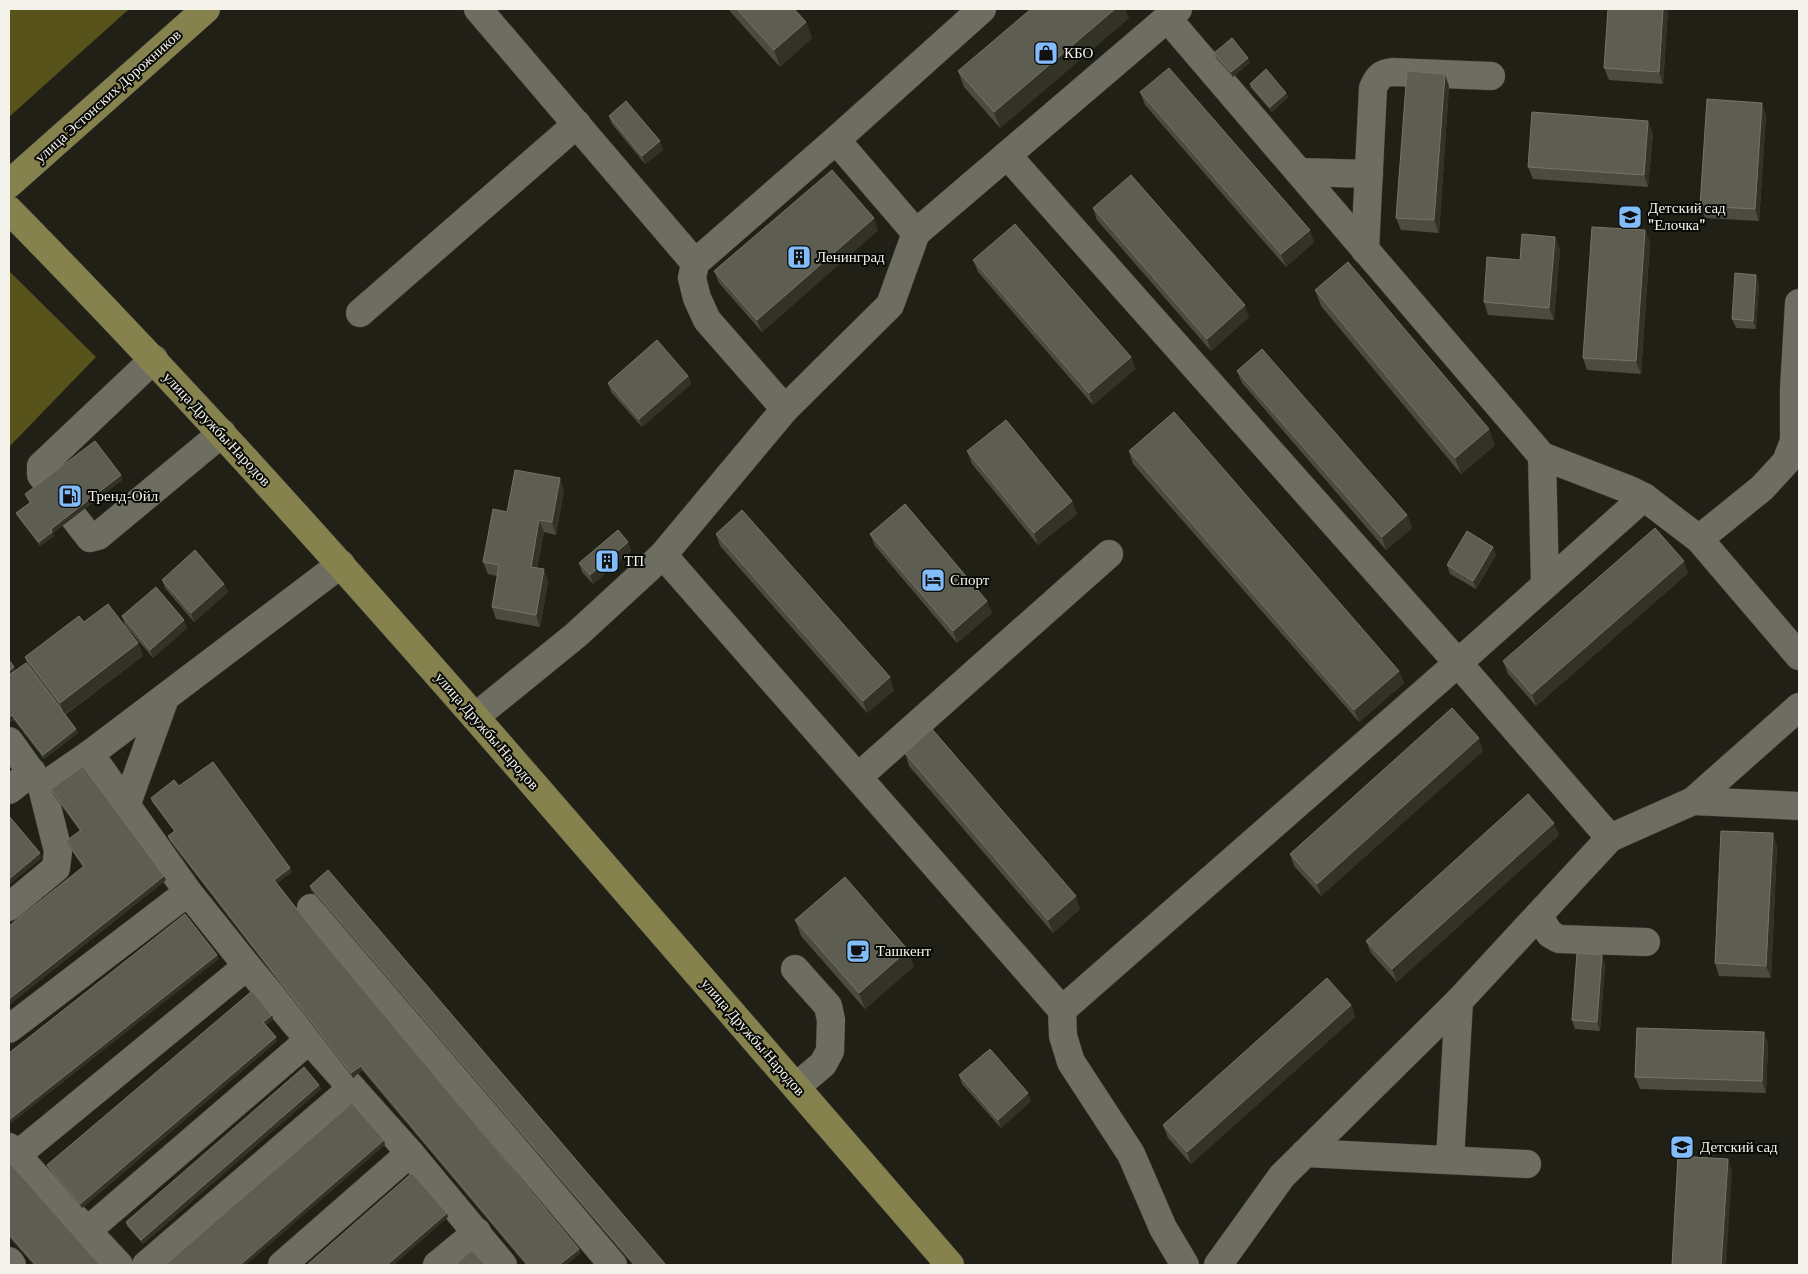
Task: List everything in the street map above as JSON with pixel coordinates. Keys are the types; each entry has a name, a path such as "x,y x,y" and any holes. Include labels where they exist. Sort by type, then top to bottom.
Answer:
{"main road":[{"name":"улица Эстонских Дорожников","path":"9,184 206,9"},
{"name":"улица Дружбы Народов","path":"9,210 154,359 341,564 476,717 950,1265"}],"lane":[{"path":"478,9 695,264"},
{"path":"785,409 707,320 697,298 692,278 695,264 982,9"},
{"path":"476,717 576,635 663,555 785,409 890,305 916,233 1173,13 1299,172 1542,456 1644,497 1699,539 1799,656"},
{"path":"1365,250 1373,88 1377,80 1383,73 1393,72 1491,76"},
{"path":"360,313 576,124"},
{"path":"836,140 916,233"},
{"path":"1007,156 1458,663 1610,838"},
{"path":"1299,172 1369,174"},
{"path":"1699,539 1762,488 1786,462 1794,441 1794,389 1799,304"},
{"path":"154,359 41,466 41,475 90,538 98,536 222,433"},
{"path":"1542,456 1545,585"},
{"path":"1062,1010 1458,663 1644,497"},
{"path":"858,777 1109,554"},
{"path":"663,555 1062,1010 1063,1036 1072,1062 1131,1154 1163,1228 1185,1265"},
{"path":"9,790 90,754 341,564"},
{"path":"126,806 165,698"},
{"path":"1218,1265 1282,1176 1459,1001 1610,838 1693,801 1799,708"},
{"path":"9,741 37,779 58,852 56,868 9,907"},
{"path":"90,754 188,892 247,966 309,1040 410,1153 503,1265"},
{"path":"1693,801 1799,806"},
{"path":"9,1029 188,892"},
{"path":"311,908 601,1261"},
{"path":"1538,916 1550,934 1559,939 1646,942"},
{"path":"119,1265 13,1151 247,966"},
{"path":"795,969 828,1006 831,1020 830,1051 823,1064 796,1087"},
{"path":"1450,1160 1459,1001"},
{"path":"87,1231 309,1040"},
{"path":"146,1265 352,1088"},
{"path":"282,1265 410,1153"},
{"path":"1305,1154 1526,1164"},
{"path":"437,1265 476,1232"},
{"path":"9,1261 12,1265"}],"shaded area":[{"path":"9,9 129,9 9,117"},
{"path":"9,271 96,357 9,447"}],"building":[{"path":"737,9 794,9 806,22 774,50"},
{"name":"КБО","path":"1031,9 1115,9 994,112 958,71"},
{"path":"1608,9 1663,9 1659,72 1604,68"},
{"path":"1232,38 1248,58 1231,72 1214,53"},
{"path":"1169,68 1310,230 1281,254 1140,92"},
{"path":"1266,69 1286,93 1270,107 1250,84"},
{"path":"1407,71 1445,74 1434,220 1396,218"},
{"path":"1707,99 1762,103 1755,209 1700,206"},
{"path":"626,101 660,141 642,156 609,116"},
{"path":"1532,112 1648,121 1644,175 1528,167"},
{"name":"Ленинград","path":"832,170 874,218 757,320 714,271"},
{"path":"1131,175 1245,305 1207,339 1093,208"},
{"path":"1015,224 1131,357 1089,393 973,260"},
{"path":"1592,227 1645,230 1636,361 1583,358"},
{"path":"1522,234 1555,237 1549,308 1484,302 1487,257 1520,260"},
{"path":"1348,262 1489,429 1455,458 1315,290"},
{"path":"1735,273 1756,275 1753,321 1732,319"},
{"path":"657,340 688,376 639,419 608,383"},
{"path":"1262,349 1407,515 1382,537 1237,371"},
{"path":"1174,412 1399,671 1354,710 1129,451"},
{"path":"1006,420 1072,501 1034,533 967,451"},
{"path":"95,441 121,475 51,529 52,532 39,542 16,513 31,502 25,494"},
{"path":"515,470 560,478 552,522 539,520 531,567 544,569 536,615 492,607 499,565 483,562 493,509 507,512"},
{"name":"Спорт","path":"905,504 987,601 953,631 870,534"},
{"path":"742,510 890,677 863,701 716,534"},
{"path":"1655,528 1684,561 1532,694 1503,661"},
{"path":"618,530 628,542 590,575 579,563"},
{"path":"1467,531 1493,547 1473,581 1447,565"},
{"path":"195,550 224,584 191,613 162,580"},
{"path":"156,587 184,620 150,650 122,616"},
{"path":"108,604 138,643 60,703 25,657 79,616 84,622"},
{"path":"9,660 14,667 9,671"},
{"path":"26,663 76,729 43,755 12,715 9,718 9,675"},
{"path":"1452,708 1479,738 1317,884 1290,854"},
{"path":"932,729 1076,896 1048,920 905,753"},
{"path":"213,762 290,868 274,880 579,1249 559,1265 528,1265 361,1066 351,1073 168,836 175,831 151,798 174,780 179,786"},
{"path":"83,766 164,876 9,999 9,926 84,866 66,841 81,830 51,789"},
{"path":"1528,794 1554,823 1392,969 1366,941"},
{"path":"9,816 40,853 9,879"},
{"path":"1721,831 1773,833 1766,966 1715,963"},
{"path":"328,870 666,1265 635,1265 310,886"},
{"name":"Ташкент","path":"845,877 908,950 859,993 795,920"},
{"path":"185,914 217,955 9,1120 9,1053"},
{"path":"1577,953 1602,955 1597,1022 1572,1020"},
{"path":"1327,978 1351,1005 1187,1152 1163,1125"},
{"path":"252,991 272,1015 263,1022 276,1037 80,1204 47,1165"},
{"path":"1637,1028 1764,1032 1762,1081 1635,1077"},
{"path":"990,1049 1028,1093 998,1120 959,1075"},
{"path":"304,1067 319,1085 141,1240 126,1222"},
{"path":"352,1103 384,1140 240,1265 165,1265"},
{"path":"1678,1156 1728,1159 1721,1265 1672,1265"},
{"path":"9,1162 100,1265 36,1265 9,1234"},
{"path":"412,1173 447,1213 387,1265 307,1265"},
{"path":"472,1250 485,1265 455,1265"}],"place":[{"name":"КБО","path":"1046,53"},
{"name":"Детский сад \"Елочка\"","path":"1630,217"},
{"name":"Ленинград","path":"799,257"},
{"name":"Тренд-Ойл","path":"70,496"},
{"name":"ТП","path":"607,561"},
{"name":"Спорт","path":"933,580"},
{"name":"Ташкент","path":"858,951"},
{"name":"Детский сад","path":"1682,1147"}]}
